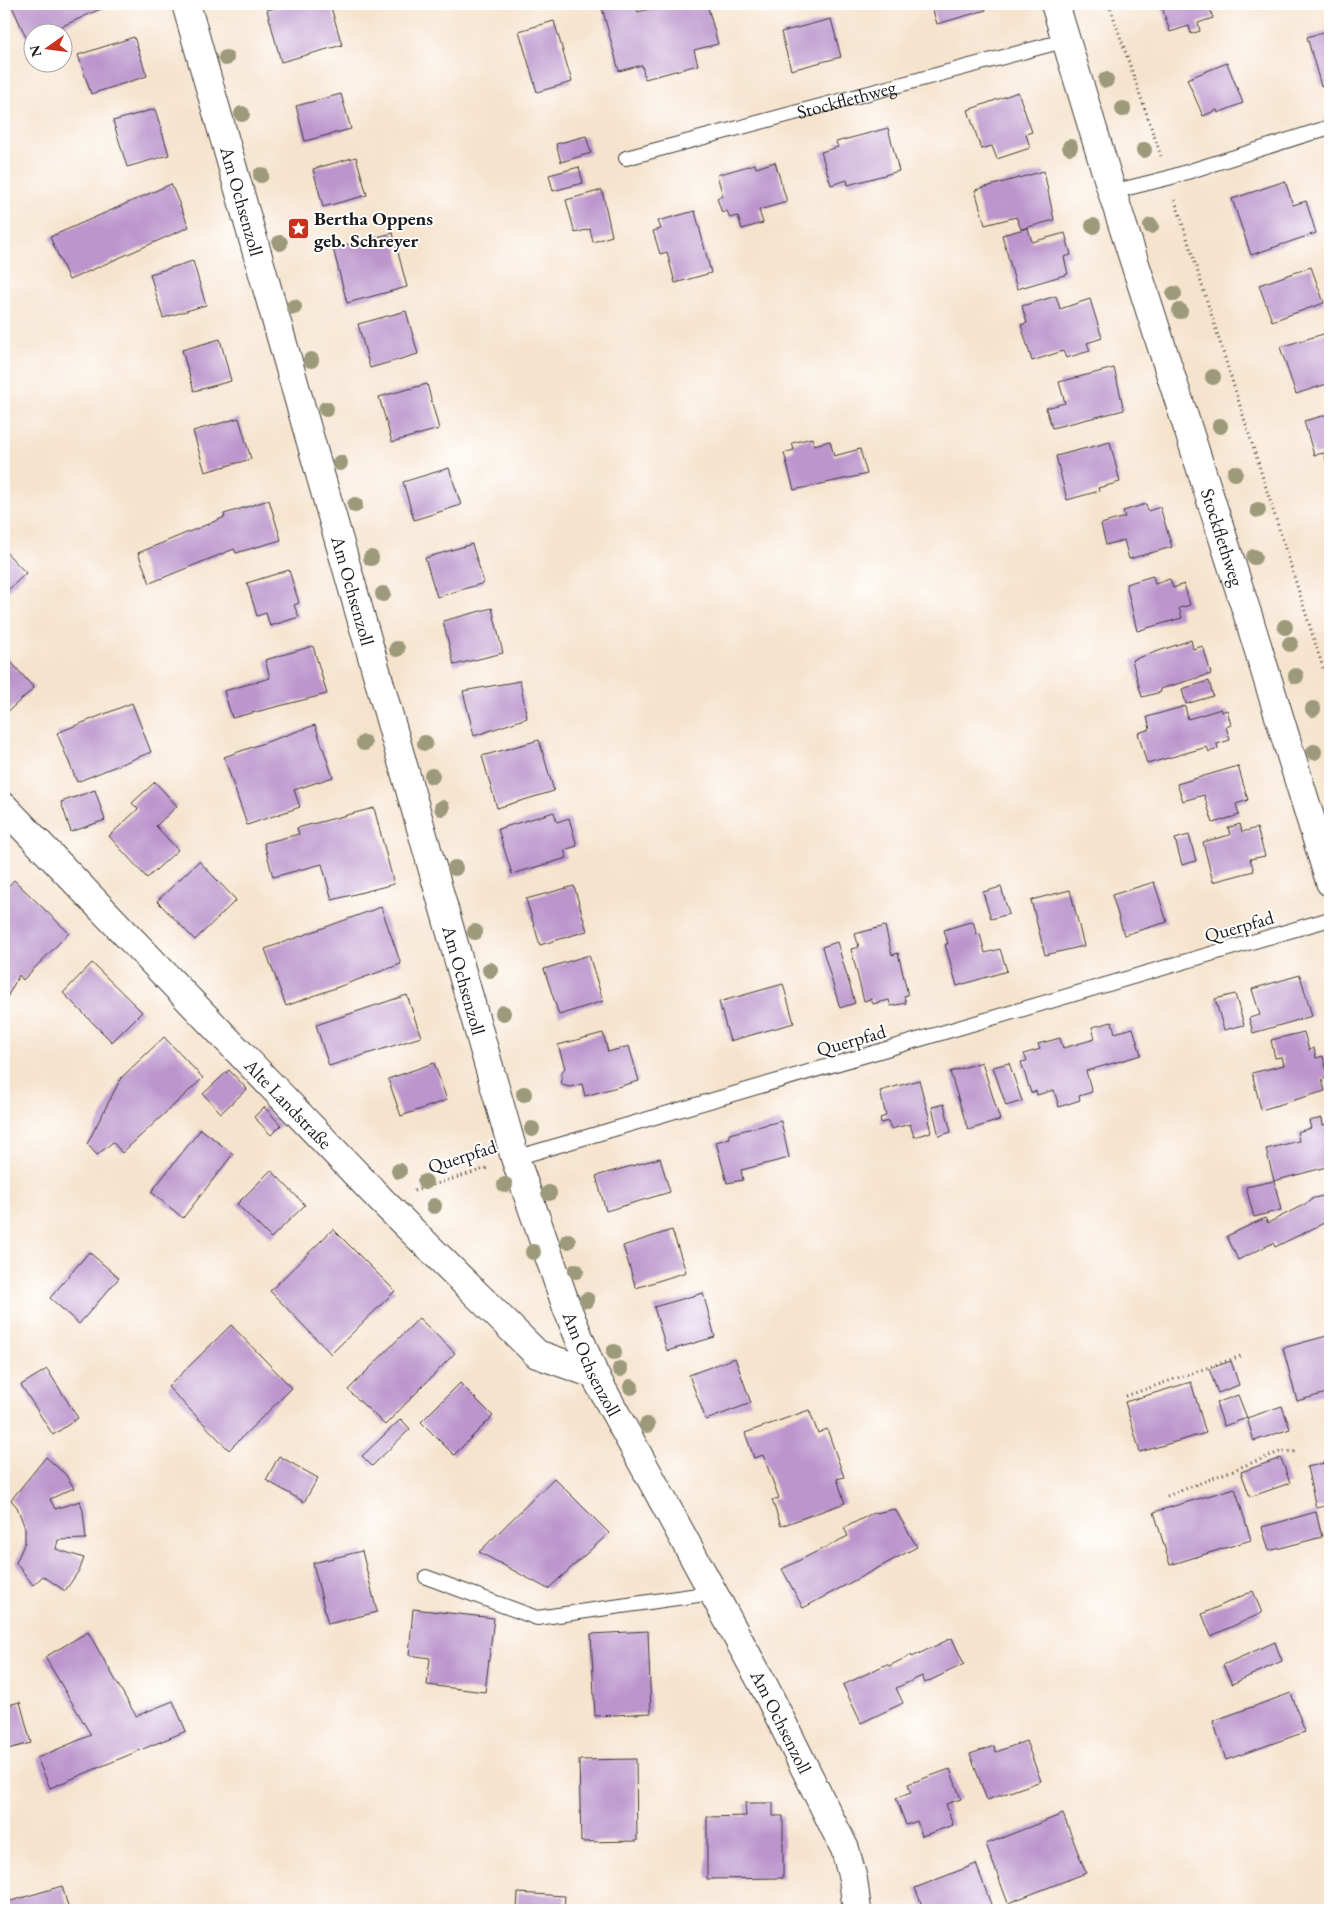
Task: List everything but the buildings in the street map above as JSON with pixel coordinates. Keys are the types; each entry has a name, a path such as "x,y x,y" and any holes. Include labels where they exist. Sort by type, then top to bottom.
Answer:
{"street":[{"name":"Am Ochsenzoll","path":"186,4 515,1158 567,1308 594,1374 765,1688 845,1849 853,1879 857,1910"},
{"name":"Stockflethweg","path":"1055,4 1112,192 1249,618 1330,882"},
{"name":"Alte Landstraße","path":"4,807 383,1202 537,1354 594,1374"}],"lane":[{"name":"Stockflethweg","path":"626,158 1067,40"},
{"path":"1112,192 1168,178 1330,127"},
{"name":"Querpfad","path":"515,1158 1330,919"},
{"path":"426,1577 537,1618 712,1593"}],"path":[{"path":"1109,4 1168,178 1330,690"},
{"name":"Querpfad","path":"383,1202 515,1158"},
{"path":"1126,1396 1241,1356"},
{"path":"1167,1496 1282,1451 1297,1452"}],"place":[{"name":"Bertha Oppens geb. Schreyer","path":"298,229"}]}
